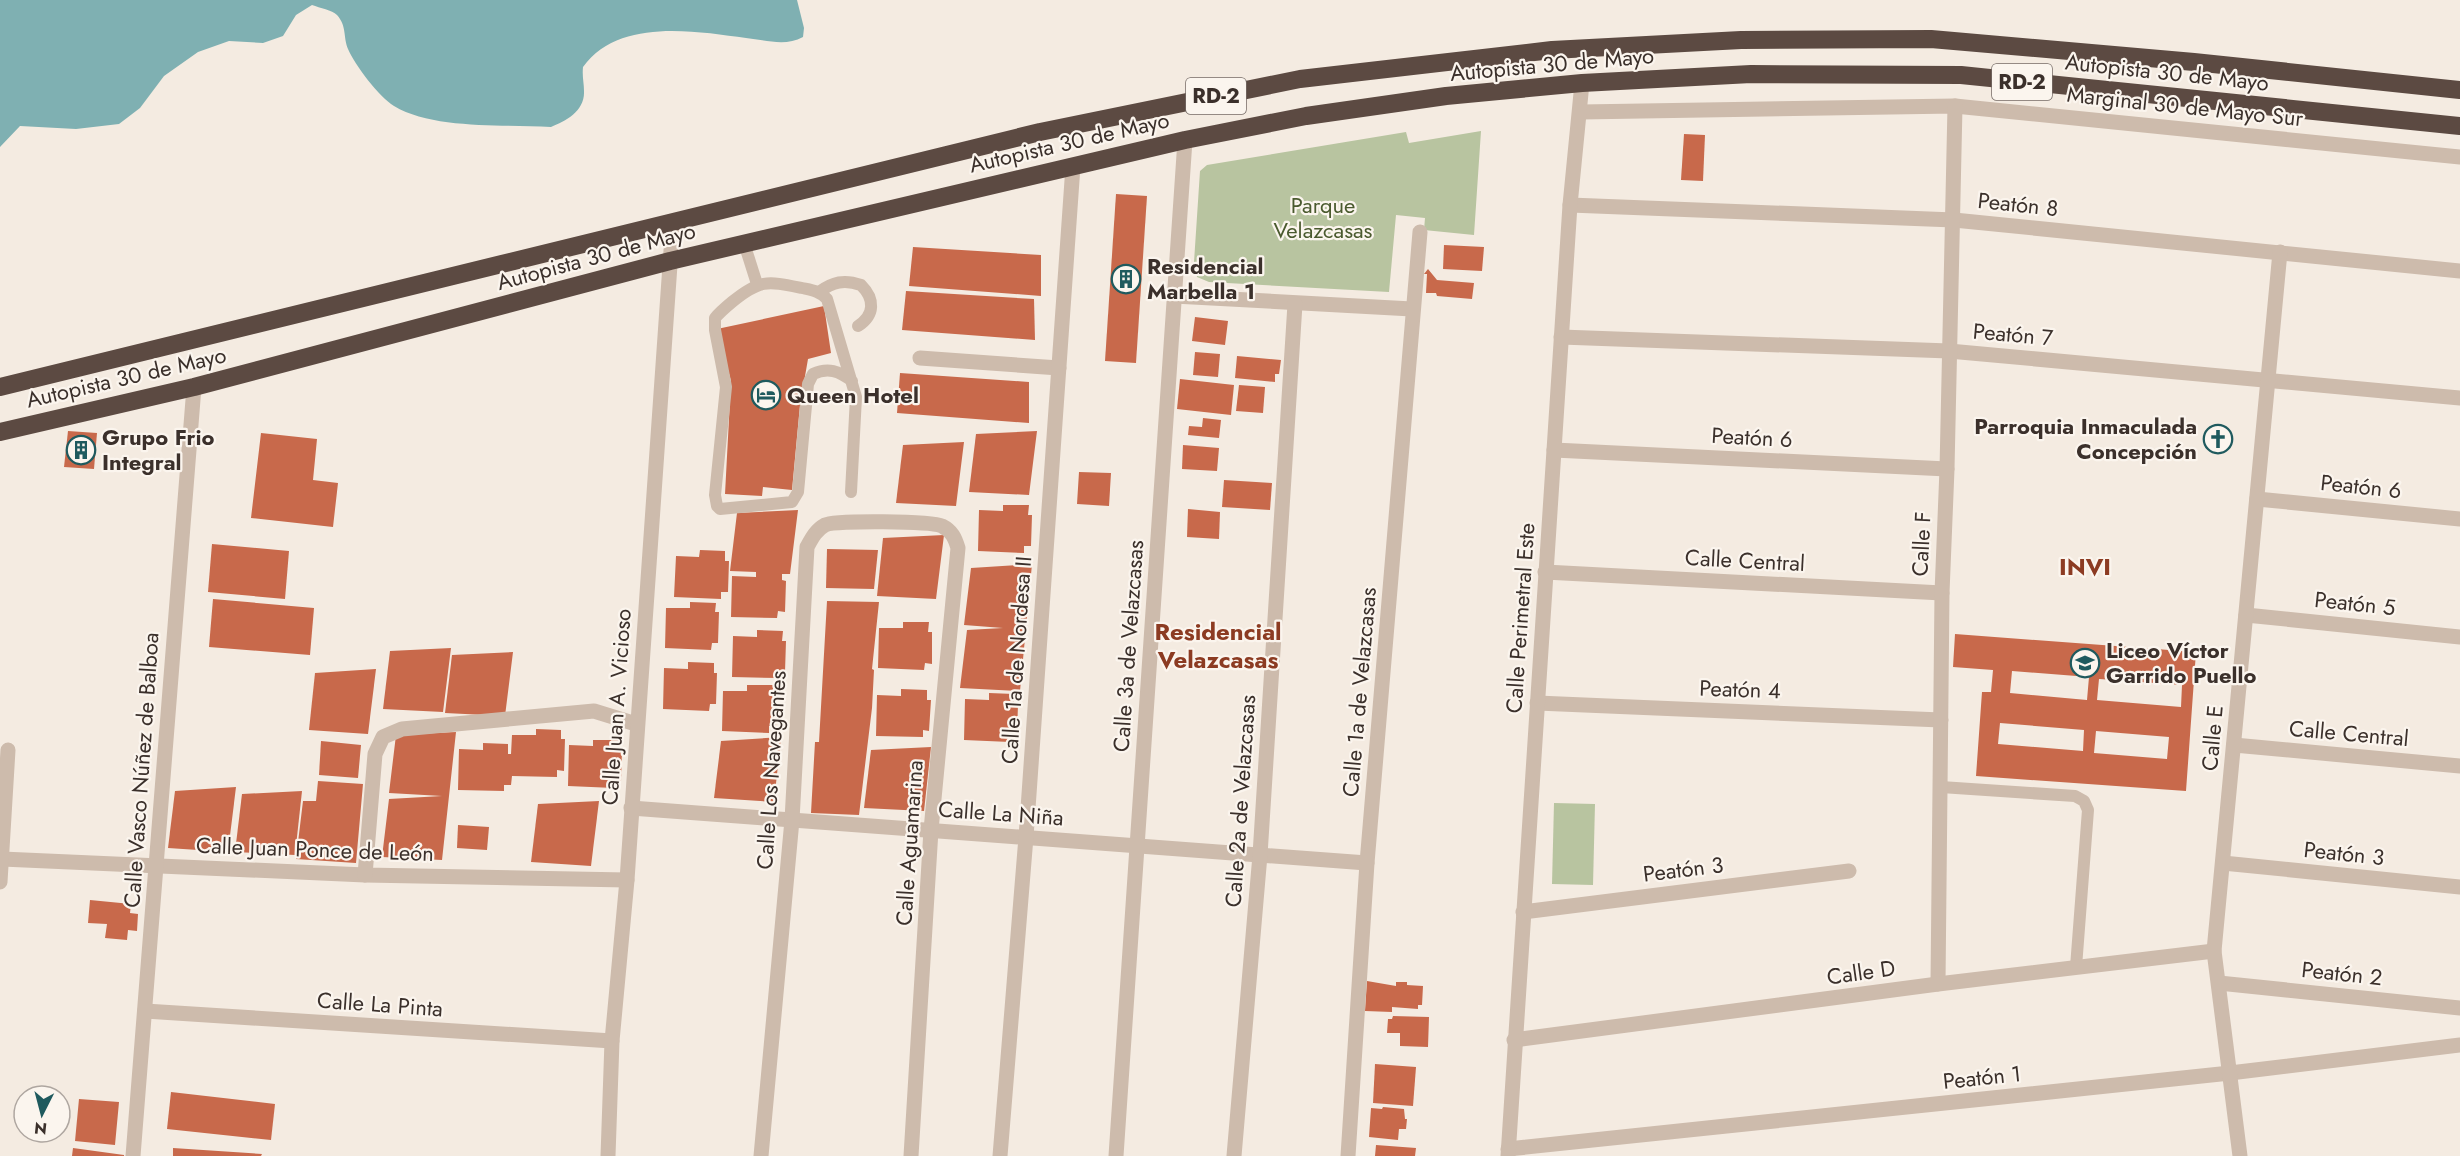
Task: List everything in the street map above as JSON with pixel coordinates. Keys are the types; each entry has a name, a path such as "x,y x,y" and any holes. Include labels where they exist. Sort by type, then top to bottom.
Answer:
{"highway":[{"name":"Autopista 30 de Mayo","path":"0,387 1040,132 1300,79 1552,50 1741,40 1931,39 2194,62 2460,90"},
{"name":"Autopista 30 de Mayo","path":"0,432 194,387 670,261 1073,166 1185,140 1306,116 1446,96 1582,83 1751,74 1960,75 2460,126"}],"street":[{"name":"Calle Perimetral Este","path":"1508,1153 1570,205 1581,112 1582,83"},
{"name":"Marginal 30 de Mayo Sur","path":"1581,112 1955,106 2460,157"},
{"name":"Calle F","path":"1938,984 1942,592 1954,220 1955,106"},
{"name":"Calle 3a de Velazcasas","path":"1116,1156 1185,140"},
{"name":"Calle 1a de Nordesa II","path":"1000,1156 1026,837 1073,166"},
{"name":"Peatón 8","path":"1570,205 1954,220 2460,271"},
{"name":"Calle Juan A. Vicioso","path":"608,1156 612,1041 627,880 636,724 673,222"},
{"name":"Calle 1a de Velazcasas","path":"1348,1156 1367,863 1420,232"},
{"name":"Calle E","path":"2240,1156 2214,951 2280,252"},
{"path":"1174,296 1412,309"},
{"name":"Calle 2a de Velazcasas","path":"1234,1156 1260,855 1295,304"},
{"name":"Peatón 7","path":"1562,337 1949,351 2460,398"},
{"path":"920,358 1059,368"},
{"name":"Calle Vasco Núñez de Balboa","path":"133,1156 194,387"},
{"name":"Peatón 6","path":"1554,450 1947,469"},
{"name":"Peatón 6","path":"2257,498 2460,519"},
{"name":"Calle Los Navegantes","path":"761,1156 792,820 807,547 813,535 827,524 925,522 941,525 953,534"},
{"name":"Calle Aguamarina","path":"911,1156 931,830 958,548 953,534"},
{"name":"Calle Central","path":"1545,572 1942,592"},
{"name":"Peatón 5","path":"2246,615 2460,637"},
{"name":"Peatón 4","path":"1537,703 1941,720"},
{"path":"365,875 375,754 382,737 402,729 594,711 636,724"},
{"name":"Calle Central","path":"2235,745 2460,766"},
{"path":"0,882 8,750"},
{"name":"Calle La Niña","path":"632,808 1367,863"},
{"name":"Calle Juan Ponce de León","path":"3,859 365,875 627,880"},
{"name":"Peatón 3","path":"2223,863 2460,887"},
{"name":"Peatón 3","path":"1523,912 1849,871"},
{"name":"Calle D","path":"1514,1040 1938,984 2214,951"},
{"name":"Peatón 2","path":"2218,983 2460,1008"},
{"name":"Calle La Pinta","path":"145,1011 612,1041"},
{"name":"Peatón 1","path":"1508,1153 2230,1073 2460,1045"}],"lane":[{"path":"744,243 756,284"},
{"path":"819,292 840,281 861,285 872,302 872,312 867,320 858,326"},
{"path":"851,492 856,397 852,381 826,299 819,292 785,284 756,284 716,318 715,330 726,387 716,495 717,506 724,509 792,502 798,492 808,384 813,374 822,370 833,370 852,381"},
{"path":"1941,787 2075,796 2084,801 2088,810 2076,967"}],"green space":[{"name":"Parque Velazcasas","path":"1481,131 1474,235 1424,230 1425,218 1396,215 1389,292 1209,282 1197,277 1194,262 1200,171 1207,165 1406,132 1409,143"},
{"path":"1554,803 1595,804 1593,885 1552,884"}],"water":[{"path":"0,0 797,0 804,28 803,37 789,42 681,31 636,34 598,51 583,67 584,91 581,104 574,114 563,122 551,127 470,124 429,119 410,114 388,102 351,56 344,27 337,15 312,5 296,15 283,36 263,43 229,41 198,52 164,76 140,108 119,124 76,129 20,126 0,147"}],"building":[{"path":"1684,134 1705,135 1703,181 1681,180"},
{"name":"Residencial Marbella 1","path":"1116,194 1147,196 1136,363 1105,361"},
{"path":"1444,245 1484,247 1482,271 1443,269"},
{"path":"913,247 1041,255 1041,296 909,286"},
{"path":"1428,269 1437,280 1474,283 1472,299 1426,293 1427,274 1424,274"},
{"path":"906,291 1034,299 1035,340 902,330"},
{"name":"Queen Hotel","path":"824,306 831,353 808,359 800,405 792,490 763,487 762,496 725,494 731,381 717,329"},
{"path":"1195,317 1228,321 1225,345 1192,341"},
{"path":"1195,352 1220,354 1218,377 1193,375"},
{"path":"1237,356 1281,360 1279,374 1275,374 1275,382 1235,378"},
{"path":"900,373 1029,382 1029,423 897,413"},
{"path":"1180,379 1234,385 1231,415 1177,409"},
{"path":"1239,385 1265,387 1263,413 1236,411"},
{"path":"1203,418 1221,420 1219,438 1188,435 1189,426 1202,427"},
{"name":"Grupo Frio Integral","path":"68,431 97,433 94,469 64,467"},
{"path":"1037,431 1029,495 969,492 976,434"},
{"path":"261,433 317,439 313,480 338,483 333,527 251,518"},
{"path":"964,442 956,506 896,503 903,445"},
{"path":"1183,445 1219,448 1217,471 1182,469"},
{"path":"1079,472 1111,473 1109,506 1077,504"},
{"path":"1224,480 1272,483 1270,510 1222,507"},
{"path":"1003,505 1029,505 1028,515 1032,515 1031,546 1024,546 1024,553 978,551 979,510 1003,511"},
{"path":"1188,509 1220,512 1219,539 1187,537"},
{"path":"798,510 790,574 782,574 782,580 786,581 785,612 778,611 777,618 731,617 732,576 756,577 756,572 730,571 737,513"},
{"path":"944,535 936,599 877,596 883,538"},
{"path":"212,544 289,551 285,599 208,592"},
{"path":"827,549 878,550 874,589 826,588"},
{"path":"700,550 725,551 725,561 729,561 728,592 721,592 721,599 674,597 676,556 699,557"},
{"path":"1032,564 1020,691 960,688 967,630 1003,628 964,625 971,568"},
{"path":"213,599 314,608 310,655 209,647"},
{"path":"827,601 879,602 872,669 874,670 872,708 859,815 811,813 815,742 819,742"},
{"path":"690,602 716,603 715,612 719,612 718,643 712,643 711,650 665,648 666,608 690,608"},
{"path":"903,622 929,622 928,632 932,632 932,664 925,663 924,670 878,668 879,628 903,628"},
{"path":"757,630 783,631 782,641 786,641 785,672 778,671 778,678 732,677 733,636 757,637"},
{"path":"1955,634 2196,652 2186,791 1976,776 1982,692 1991,692 1993,670 1953,667","holes":["2012,671 2089,677 2087,700 2010,693","2099,679 2182,685 2181,707 2097,700","2000,723 2084,730 2083,751 1998,744","2096,731 2169,737 2167,759 2094,753"]},
{"path":"451,648 443,712 383,709 390,651"},
{"path":"513,652 505,716 445,713 452,655"},
{"path":"688,662 714,663 714,673 717,673 716,704 710,704 709,711 663,709 664,668 688,669"},
{"path":"376,669 368,734 309,730 315,673"},
{"path":"747,685 773,685 773,695 777,695 776,726 769,726 769,733 722,731 723,691 747,691"},
{"path":"901,689 927,690 927,700 931,700 929,731 923,730 923,737 876,736 877,695 901,696"},
{"path":"989,693 1014,694 1014,704 1018,704 1017,735 1010,735 1010,742 964,740 965,699 989,700"},
{"path":"536,729 561,730 561,739 565,739 564,771 557,770 557,777 512,776 511,785 504,785 504,791 458,790 459,749 483,750 483,743 508,744 508,754 511,754 512,735 536,735"},
{"path":"456,732 442,860 382,857 389,799 442,796 389,793 396,735"},
{"path":"781,737 774,802 714,798 721,741"},
{"path":"593,740 618,740 618,750 622,750 621,781 615,781 614,788 568,786 569,745 593,746"},
{"path":"321,741 361,745 358,778 319,775"},
{"path":"931,747 924,811 864,808 871,750"},
{"path":"318,781 363,784 356,863 296,859 303,801 316,801"},
{"path":"236,787 228,852 168,848 175,791"},
{"path":"302,791 295,855 235,852 242,794"},
{"path":"599,801 591,866 531,862 538,804"},
{"path":"458,825 489,827 487,850 457,848"},
{"path":"90,900 131,904 130,913 138,914 137,931 128,930 127,940 105,938 107,924 88,923"},
{"path":"1367,981 1396,986 1396,982 1407,982 1407,985 1423,986 1422,1005 1418,1005 1418,1009 1392,1007 1392,1012 1365,1011"},
{"path":"1393,1016 1429,1017 1428,1047 1400,1046 1400,1033 1387,1033 1388,1019 1392,1019"},
{"path":"1375,1064 1416,1067 1413,1106 1373,1103"},
{"path":"171,1092 275,1104 271,1140 167,1129"},
{"path":"79,1099 119,1102 115,1145 75,1141"},
{"path":"1383,1107 1404,1109 1405,1119 1407,1119 1406,1129 1399,1129 1398,1140 1369,1137 1371,1108 1382,1109"},
{"path":"1376,1145 1416,1148 1415,1156 1375,1156"},
{"path":"73,1148 124,1155 124,1156 72,1156"},
{"path":"173,1148 262,1154 261,1156 173,1156"}],"place":[{"name":"Residencial Marbella 1","path":"1126,279"},
{"name":"Queen Hotel","path":"766,395"},
{"name":"Parroquia Inmaculada Concepción","path":"2218,439"},
{"name":"Grupo Frio Integral","path":"81,450"},
{"name":"Liceo Víctor Garrido Puello","path":"2085,663"}],"district":[{"name":"INVI","path":"2085,566"},
{"name":"Residencial Velazcasas","path":"1218,645"}]}
